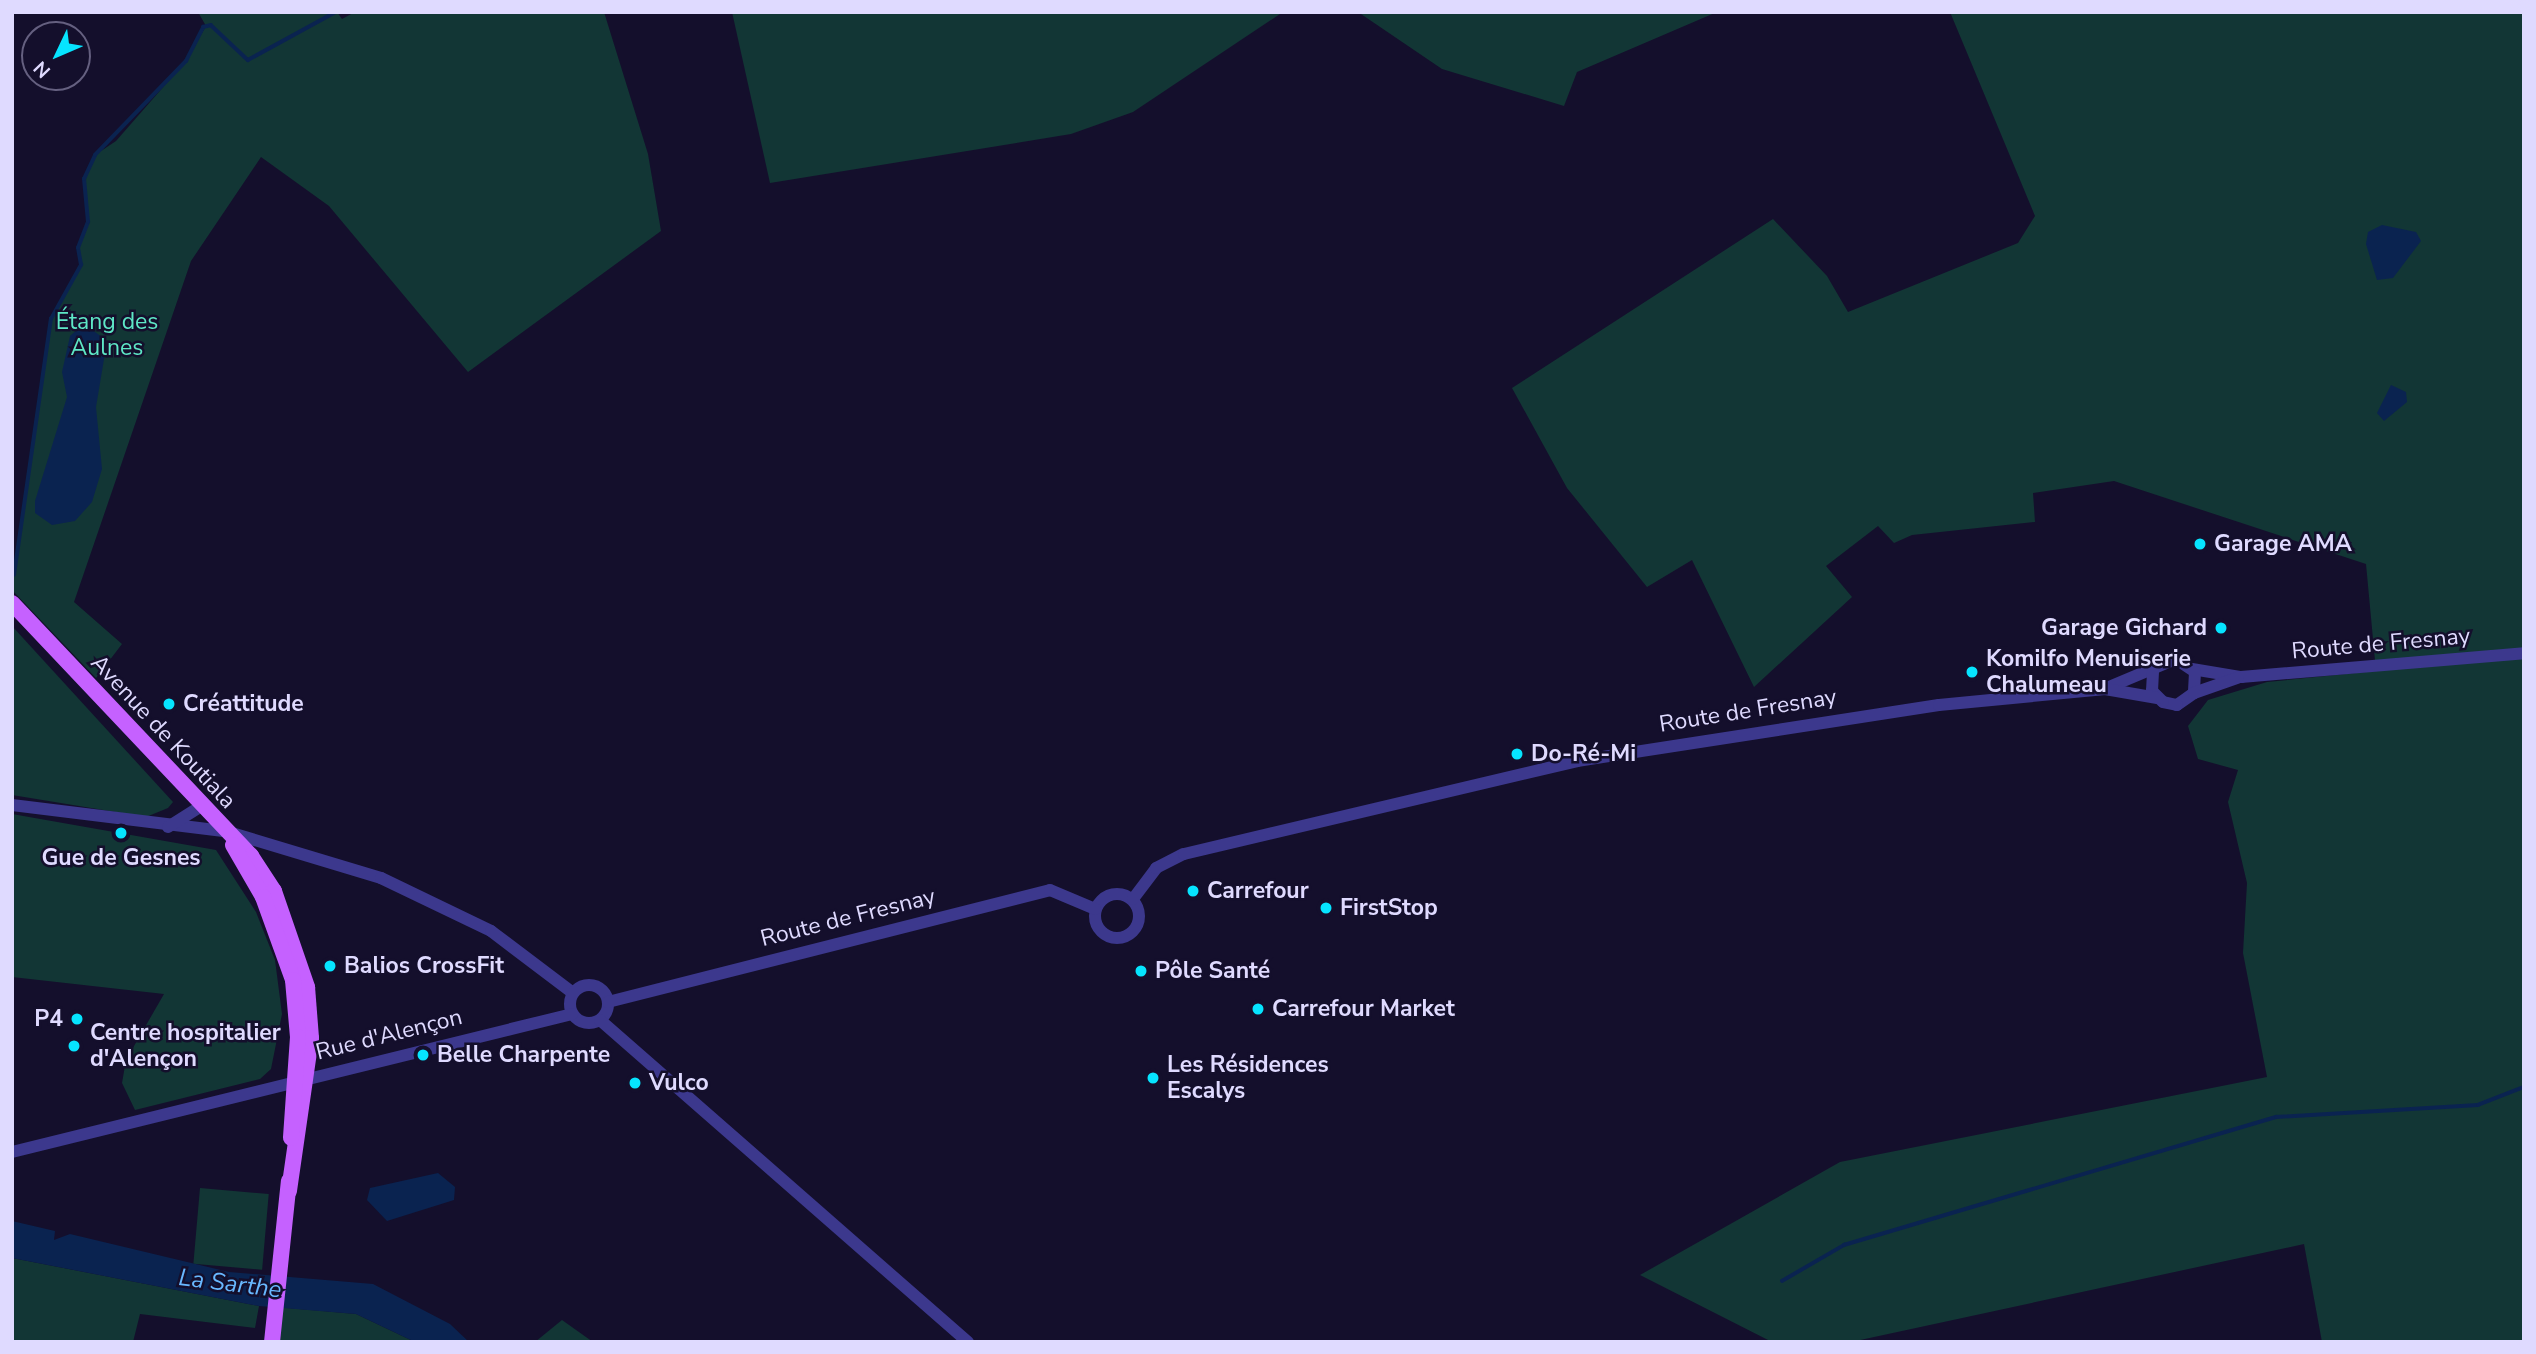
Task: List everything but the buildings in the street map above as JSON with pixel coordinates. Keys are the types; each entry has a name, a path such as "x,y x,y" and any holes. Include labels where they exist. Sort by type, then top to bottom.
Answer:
{"main road":[{"name":"Avenue de Koutiala","path":"12,603 203,805 269,880 295,941 307,987 301,1078 272,1342"}],"street":[{"name":"Route de Fresnay","path":"2192,669 2241,677 2524,653"},
{"path":"2176,659 2192,669 2194,694 2177,705 2157,698 2153,671 2176,659"},
{"name":"Route de Fresnay","path":"1133,899 1156,868 1184,854 1465,785 1763,728 2105,689 2153,671"},
{"name":"Route de Fresnay","path":"2194,694 2241,677"},
{"name":"Route de Fresnay","path":"2105,689 2157,698"},
{"path":"12,805 168,827 225,831 409,888 463,914 573,993"},
{"path":"168,827 203,805"},
{"name":"Route de Fresnay","path":"608,1002 1050,890 1095,909"},
{"path":"1112,899 1133,899 1142,908 1141,923 1111,937 1093,925 1095,909 1112,899"},
{"path":"573,993 596,986 608,1002 600,1020"},
{"path":"573,993 572,1014 588,1023 600,1020"},
{"name":"Rue d'Alençon","path":"12,1152 301,1078 572,1014"},
{"path":"600,1020 968,1342"}],"green space":[{"path":"198,12 337,12 342,19 355,12 604,12 648,154 661,231 468,372 329,206 261,157 191,261 74,602 122,644 96,678 12,590 51,319 81,265 78,249 88,222 84,180 95,155 116,141 186,61 206,26"},
{"path":"732,12 1283,12 1133,112 1071,134 770,183"},
{"path":"1358,12 1717,12 1577,72 1564,106 1442,69"},
{"path":"1950,12 2524,12 2524,1342 2322,1342 2304,1244 1851,1342 1772,1342 1640,1275 1840,1162 2267,1077 2243,953 2247,883 2228,802 2238,770 2198,759 2188,726 2208,700 2267,682 2376,671 2366,564 2114,481 2033,493 2035,522 1912,535 1894,543 1878,526 1826,566 1852,597 1754,687 1692,560 1647,587 1567,488 1512,388 1773,219 1827,276 1848,312 2018,243 2035,216"},
{"path":"12,626 173,802 168,808 146,817 12,795"},
{"path":"12,814 216,850 256,912 275,960 282,1014 271,1069 260,1079 135,1110 122,1083 126,1060 164,994 12,977"},
{"path":"200,1188 269,1194 262,1270 193,1264"},
{"path":"12,1258 259,1306 255,1328 140,1314 133,1342 12,1342"},
{"path":"276,1307 356,1314 415,1342 273,1342"},
{"path":"562,1320 593,1342 535,1342"}],"water":[{"path":"2382,225 2416,232 2421,241 2393,278 2377,280 2366,244 2368,232"},
{"name":"Étang des Aulnes","path":"84,324 102,337 105,353 96,407 102,469 92,502 75,521 52,525 35,513 35,501 67,397 62,372 70,336"},
{"path":"2391,385 2406,392 2407,402 2384,421 2377,413"},
{"path":"438,1173 455,1187 454,1200 387,1221 367,1200 370,1188"},
{"name":"La Sarthe","path":"12,1221 55,1231 54,1240 70,1234 229,1272 373,1284 450,1324 469,1342 415,1342 356,1314 259,1306 12,1258"}],"waterway":[{"path":"14,575 51,319 81,265 78,248 88,222 84,179 95,155 186,61 203,27 211,25 248,60 336,12"},
{"path":"1782,1281 1844,1245 2276,1117 2478,1105 2524,1087"}],"place":[{"name":"Garage AMA","path":"2200,544"},
{"name":"Garage Gichard","path":"2221,628"},
{"name":"Komilfo Menuiserie Chalumeau","path":"1972,672"},
{"name":"Créattitude","path":"169,704"},
{"name":"Do-Ré-Mi","path":"1517,754"},
{"name":"Gue de Gesnes","path":"121,833"},
{"name":"Carrefour","path":"1193,891"},
{"name":"FirstStop","path":"1326,908"},
{"name":"Balios CrossFit","path":"330,966"},
{"name":"Pôle Santé","path":"1141,971"},
{"name":"Carrefour Market","path":"1258,1009"},
{"name":"P4","path":"77,1019"},
{"name":"Centre hospitalier d'Alençon","path":"74,1046"},
{"name":"Belle Charpente","path":"423,1055"},
{"name":"Les Résidences Escalys","path":"1153,1078"},
{"name":"Vulco","path":"635,1083"}]}
